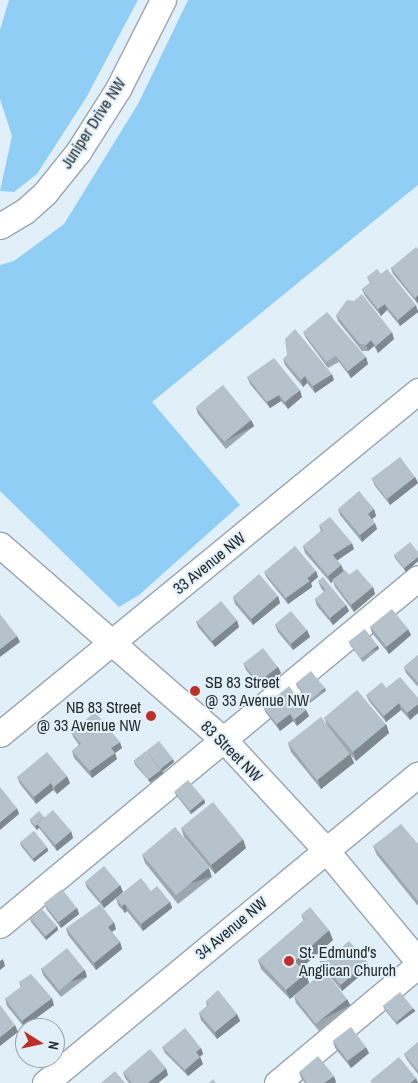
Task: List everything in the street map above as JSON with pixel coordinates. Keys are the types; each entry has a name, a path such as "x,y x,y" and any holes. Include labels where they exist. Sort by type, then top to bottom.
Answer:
{"street":[{"name":"Juniper Drive NW","path":"0,226 25,212 45,193 78,152 118,88 163,0"},
{"name":"33 Avenue NW","path":"0,734 418,391"},
{"name":"83 Street NW","path":"0,545 225,741 326,849 418,963"},
{"path":"0,925 225,741 243,722 418,578"},
{"name":"34 Avenue NW","path":"45,1083 418,774"},
{"path":"277,1083 418,963"}],"shaded area":[{"path":"9,0 138,0 86,98 37,174 14,192 0,191 12,136 0,99 0,30"},
{"path":"188,0 418,0 418,185 152,402 240,505 139,595 119,607 0,491 0,265 14,261 64,224 138,104"}],"building":[{"path":"416,247 418,249 418,295 415,298 391,268"},
{"path":"377,269 381,274 387,269 416,305 398,320 385,304 378,309 362,289 371,282 367,277"},
{"path":"362,294 392,332 376,346 371,340 366,345 360,344 336,315 347,300 354,301"},
{"path":"327,312 366,357 348,371 336,356 326,362 303,332"},
{"path":"295,329 332,374 313,386 305,376 301,380 283,359 287,355 285,339"},
{"path":"274,358 300,390 285,402 279,395 267,402 247,377"},
{"path":"223,385 251,420 224,442 196,407"},
{"path":"400,457 415,477 386,499 371,479"},
{"path":"359,491 374,509 368,514 375,523 360,535 338,509"},
{"path":"330,517 352,543 333,555 341,565 328,576 303,546 323,530 319,525"},
{"path":"410,542 418,552 418,557 404,568 394,555"},
{"path":"295,546 316,571 307,578 310,581 286,598 264,572"},
{"path":"357,569 373,587 351,605 332,580 345,570 349,575"},
{"path":"259,574 278,596 252,619 233,597"},
{"path":"323,577 346,605 330,618 315,599 326,590 318,581"},
{"path":"221,601 237,620 213,641 196,622"},
{"path":"392,609 408,629 387,647 370,627"},
{"path":"291,611 307,630 291,644 275,624"},
{"path":"0,614 17,636 0,649"},
{"path":"365,629 378,646 361,658 348,642"},
{"path":"263,648 278,667 258,682 243,663"},
{"path":"418,655 418,683 404,667"},
{"path":"311,671 325,688 309,701 295,684"},
{"path":"400,677 418,698 418,704 407,713 399,703 384,716 366,695 382,682 386,688"},
{"path":"289,686 306,710 295,719 290,714 277,724 263,707"},
{"path":"357,690 386,724 353,752 324,718"},
{"path":"95,712 120,742 111,748 115,753 90,771 72,751 81,744 71,732"},
{"path":"321,717 350,754 317,780 288,743"},
{"path":"159,741 173,759 161,769 146,751"},
{"path":"146,751 161,770 148,780 133,761"},
{"path":"47,752 67,776 54,787 51,783 34,797 17,777"},
{"path":"188,780 204,799 190,811 174,792"},
{"path":"0,787 17,808 0,822"},
{"path":"213,802 243,839 211,865 181,828"},
{"path":"53,810 71,831 56,845 37,824"},
{"path":"39,811 44,817 35,826 30,819"},
{"path":"401,824 418,844 418,901 373,846"},
{"path":"175,827 209,868 176,895 142,855"},
{"path":"34,831 47,847 33,859 20,842"},
{"path":"104,866 120,885 101,901 85,882"},
{"path":"141,878 151,891 157,886 170,902 141,924 125,904 122,906 116,898"},
{"path":"62,889 77,908 59,922 44,903"},
{"path":"100,904 114,922 108,927 120,942 94,963 66,928"},
{"name":"St. Edmund's Anglican Church","path":"310,907 329,930 295,961 306,973 286,990 258,960 305,919 301,915"},
{"path":"42,909 57,926 46,936 31,919"},
{"path":"349,941 367,962 341,985 323,964"},
{"path":"67,948 85,970 59,991 41,969"},
{"path":"325,971 347,999 316,1024 293,996"},
{"path":"31,974 52,998 26,1018 20,1018 5,999 22,986 19,982"},
{"path":"218,990 237,1014 215,1032 199,1013 209,1005 206,1001"},
{"path":"400,992 413,1008 396,1022 383,1006"},
{"path":"0,1005 15,1025 0,1037"},
{"path":"351,1027 366,1047 348,1061 333,1041"},
{"path":"185,1028 201,1048 196,1052 200,1057 185,1070 162,1047"},
{"path":"418,1042 418,1071 404,1054"},
{"path":"150,1049 166,1068 148,1083 132,1083 123,1072"},
{"path":"318,1056 334,1076 324,1083 307,1083 299,1072"},
{"path":"399,1057 416,1078 410,1083 372,1083 370,1081"},
{"path":"115,1071 125,1083 101,1083"}],"place":[{"name":"SB 83 Street @ 33 Avenue NW","path":"195,691"},
{"name":"NB 83 Street @ 33 Avenue NW","path":"151,716"},
{"name":"St. Edmund's Anglican Church","path":"289,961"}]}
